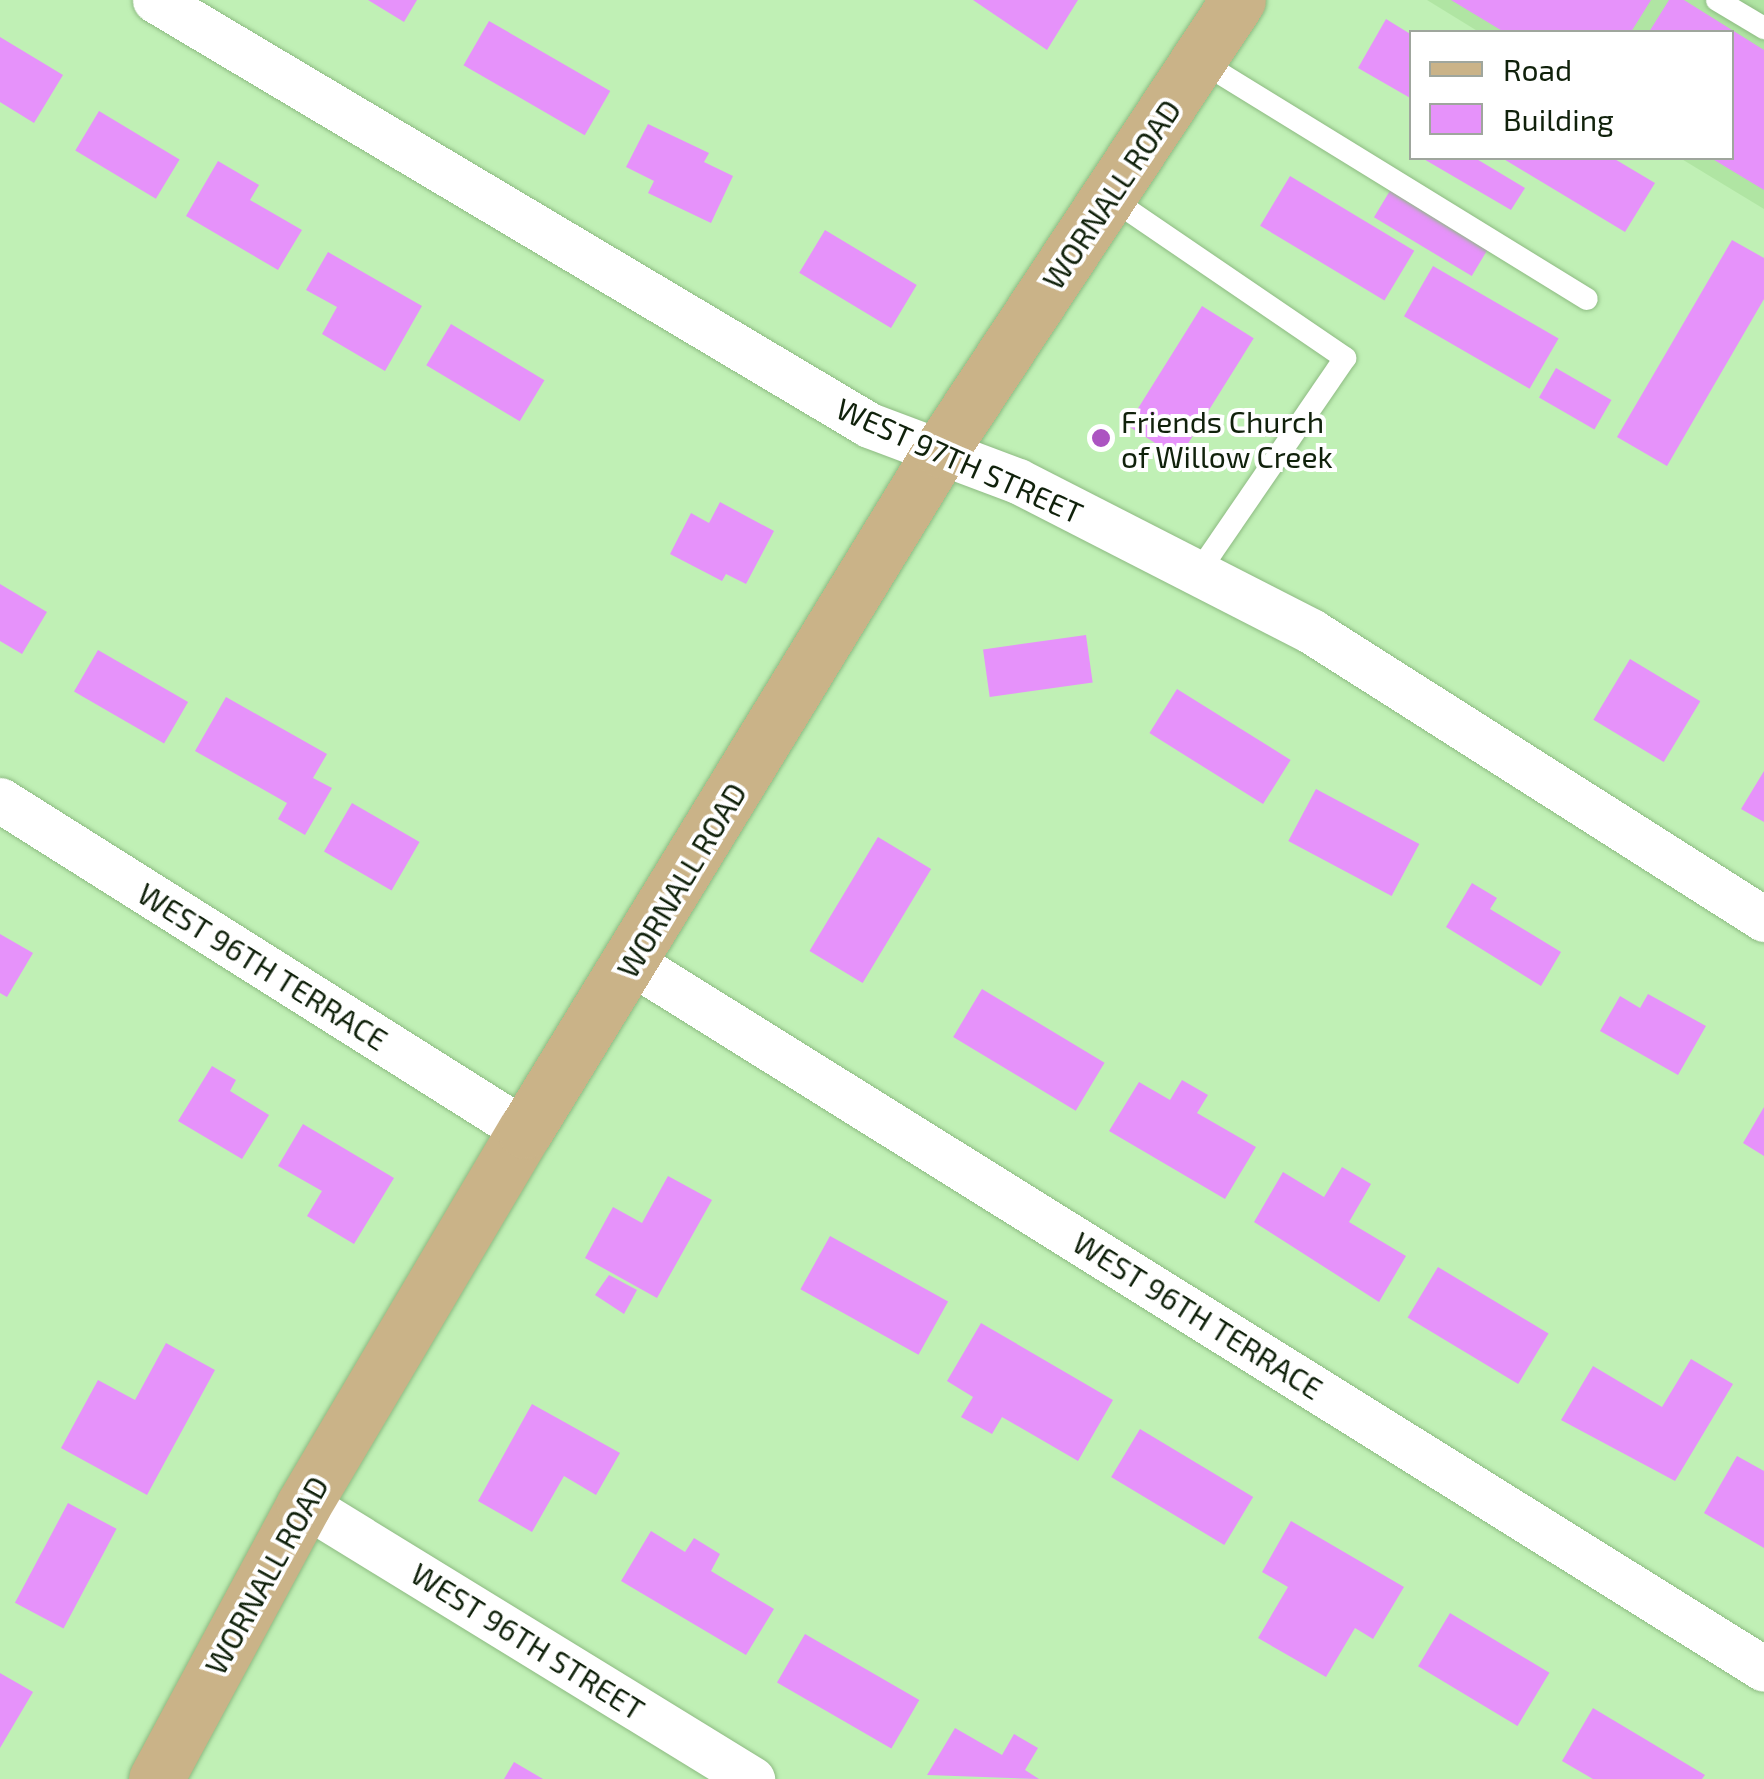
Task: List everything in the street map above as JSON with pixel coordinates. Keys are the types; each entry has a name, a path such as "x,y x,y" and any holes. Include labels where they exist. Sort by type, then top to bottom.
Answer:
{"main road":[{"name":"WORNALL ROAD","path":"156,1779 304,1504 526,1131 941,450 1238,0"}],"street":[{"name":"WEST 97TH STREET","path":"155,0 869,425 941,450 1311,631 1764,919"},
{"name":"WEST 96TH TERRACE","path":"0,800 526,1131"},
{"name":"WEST 96TH TERRACE","path":"631,962 1764,1669"},
{"name":"WEST 96TH STREET","path":"304,1504 752,1779"}],"lane":[{"path":"1718,0 1764,28"},
{"path":"1200,61 1587,298"},
{"path":"1109,196 1345,358 1198,573"}],"shaded area":[{"path":"1427,0 1764,0 1764,209 1683,160 1734,160 1734,30 1476,30"}],"building":[{"path":"368,0 417,0 404,22"},
{"path":"973,0 1078,0 1047,50"},
{"path":"1451,0 1651,0 1632,30 1501,30"},
{"path":"1669,0 1684,0 1732,30 1650,30"},
{"path":"1386,19 1409,33 1409,97 1358,68"},
{"path":"489,21 610,91 585,135 464,65"},
{"path":"1734,31 1764,50 1764,190 1714,160 1734,160"},
{"path":"0,37 63,75 34,123 0,102"},
{"path":"99,111 180,159 156,199 75,150"},
{"path":"648,124 709,153 704,162 733,176 711,223 648,193 654,181 626,167"},
{"path":"1425,160 1478,160 1525,188 1511,210"},
{"path":"1505,160 1616,160 1655,183 1625,232"},
{"path":"218,161 259,185 250,200 302,230 278,270 186,216"},
{"path":"1290,176 1414,251 1384,300 1260,226"},
{"path":"1391,189 1489,248 1472,276 1374,217"},
{"path":"825,230 917,285 891,328 799,273"},
{"path":"1732,240 1764,258 1764,299 1667,466 1617,437"},
{"path":"328,252 422,306 385,371 322,334 337,307 306,290"},
{"path":"1433,266 1559,338 1530,389 1404,316"},
{"path":"1202,306 1254,338 1179,458 1127,426"},
{"path":"451,324 544,380 520,421 426,365"},
{"path":"1556,368 1611,400 1594,429 1539,397"},
{"path":"720,502 774,531 746,584 726,574 722,581 670,554 691,513 709,523"},
{"path":"0,584 47,612 22,654 0,641"},
{"path":"1086,635 1093,683 990,697 983,649"},
{"path":"98,650 188,702 164,744 74,692"},
{"path":"1630,659 1700,701 1664,762 1593,720"},
{"path":"1177,689 1291,760 1263,804 1149,733"},
{"path":"226,697 327,754 313,778 332,788 305,835 278,819 287,803 195,751"},
{"path":"1764,771 1764,822 1741,809"},
{"path":"1316,789 1419,844 1392,896 1288,841"},
{"path":"352,803 420,842 392,890 324,851"},
{"path":"878,837 931,869 863,983 809,951"},
{"path":"1472,883 1497,898 1490,909 1561,952 1541,986 1446,927"},
{"path":"0,934 33,953 7,997 0,993"},
{"path":"982,989 1105,1063 1076,1111 953,1037"},
{"path":"1648,994 1706,1026 1678,1075 1600,1031 1620,996 1640,1008"},
{"path":"212,1066 236,1080 230,1091 269,1115 242,1159 178,1121"},
{"path":"1182,1080 1208,1095 1197,1113 1256,1147 1225,1199 1109,1131 1139,1082 1170,1100"},
{"path":"1764,1107 1764,1156 1743,1143"},
{"path":"303,1124 394,1178 354,1244 307,1216 322,1191 278,1166"},
{"path":"1342,1167 1371,1184 1349,1222 1406,1256 1379,1302 1254,1222 1283,1172 1324,1197"},
{"path":"668,1176 712,1200 657,1298 585,1258 613,1207 642,1223"},
{"path":"830,1236 948,1301 919,1355 800,1289"},
{"path":"1438,1267 1549,1333 1518,1384 1408,1318"},
{"path":"609,1275 637,1290 624,1314 595,1295"},
{"path":"981,1323 1113,1400 1078,1461 1002,1417 992,1434 961,1417 973,1397 947,1381"},
{"path":"166,1343 215,1370 147,1495 61,1448 98,1380 135,1400"},
{"path":"1691,1359 1733,1384 1675,1481 1561,1420 1593,1366 1662,1407"},
{"path":"532,1404 620,1453 596,1495 564,1476 532,1532 478,1501"},
{"path":"1140,1429 1253,1497 1224,1545 1111,1477"},
{"path":"1737,1456 1764,1471 1764,1548 1704,1513"},
{"path":"68,1503 117,1529 64,1629 15,1603"},
{"path":"1291,1521 1404,1587 1373,1639 1355,1628 1326,1677 1258,1638 1288,1587 1262,1572"},
{"path":"651,1531 685,1552 694,1538 720,1554 711,1571 774,1609 746,1655 621,1581"},
{"path":"1450,1613 1549,1673 1517,1726 1418,1666"},
{"path":"805,1634 919,1700 891,1748 777,1682"},
{"path":"0,1673 33,1692 0,1748"},
{"path":"1593,1708 1705,1775 1702,1779 1593,1779 1562,1761"},
{"path":"955,1728 1002,1755 1014,1734 1038,1748 1025,1770 1039,1779 927,1775"},
{"path":"514,1762 543,1779 504,1779"}],"place":[{"name":"Friends Church of Willow Creek","path":"1101,438"}]}
